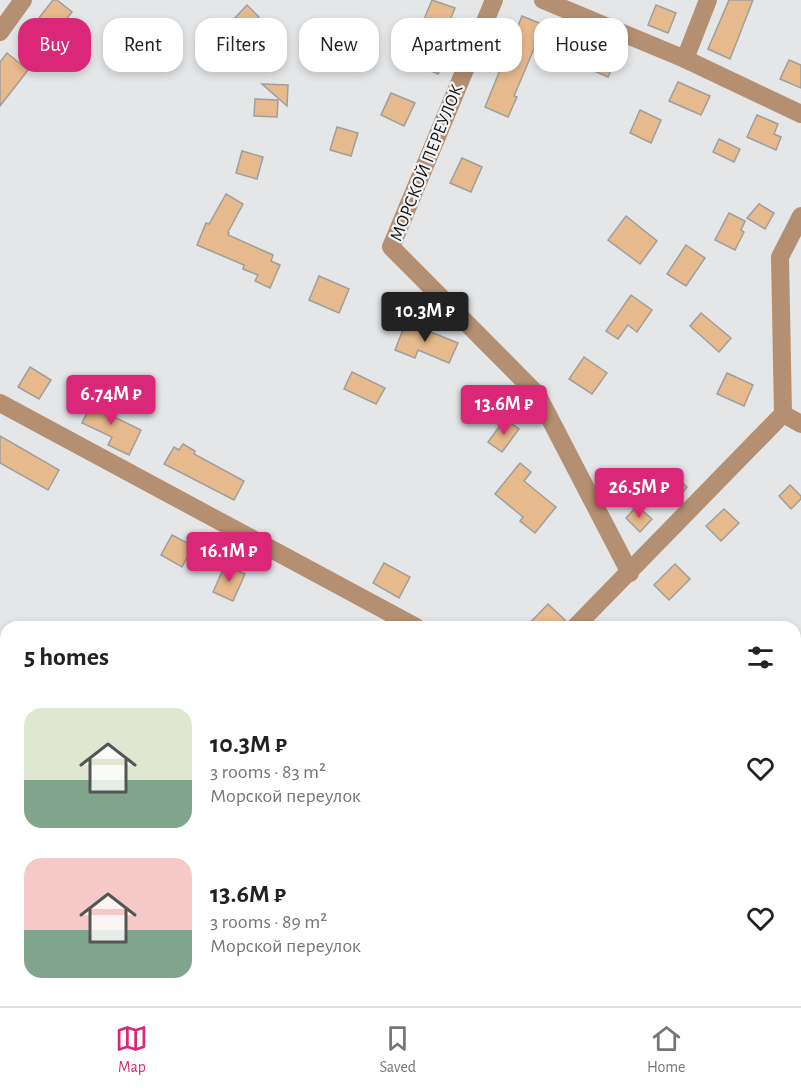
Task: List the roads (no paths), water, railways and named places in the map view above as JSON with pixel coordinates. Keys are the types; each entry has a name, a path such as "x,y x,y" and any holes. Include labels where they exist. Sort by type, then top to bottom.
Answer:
{"street":[{"path":"0,32 22,0"},
{"name":"МОРСКОЙ ПЕРЕУЛОК","path":"494,0 391,247 537,394 630,573"},
{"path":"543,0 685,59 801,114"},
{"path":"685,59 708,0"},
{"path":"581,621 783,414 780,257 801,216"},
{"path":"0,403 405,621"},
{"path":"783,414 801,424"}]}
